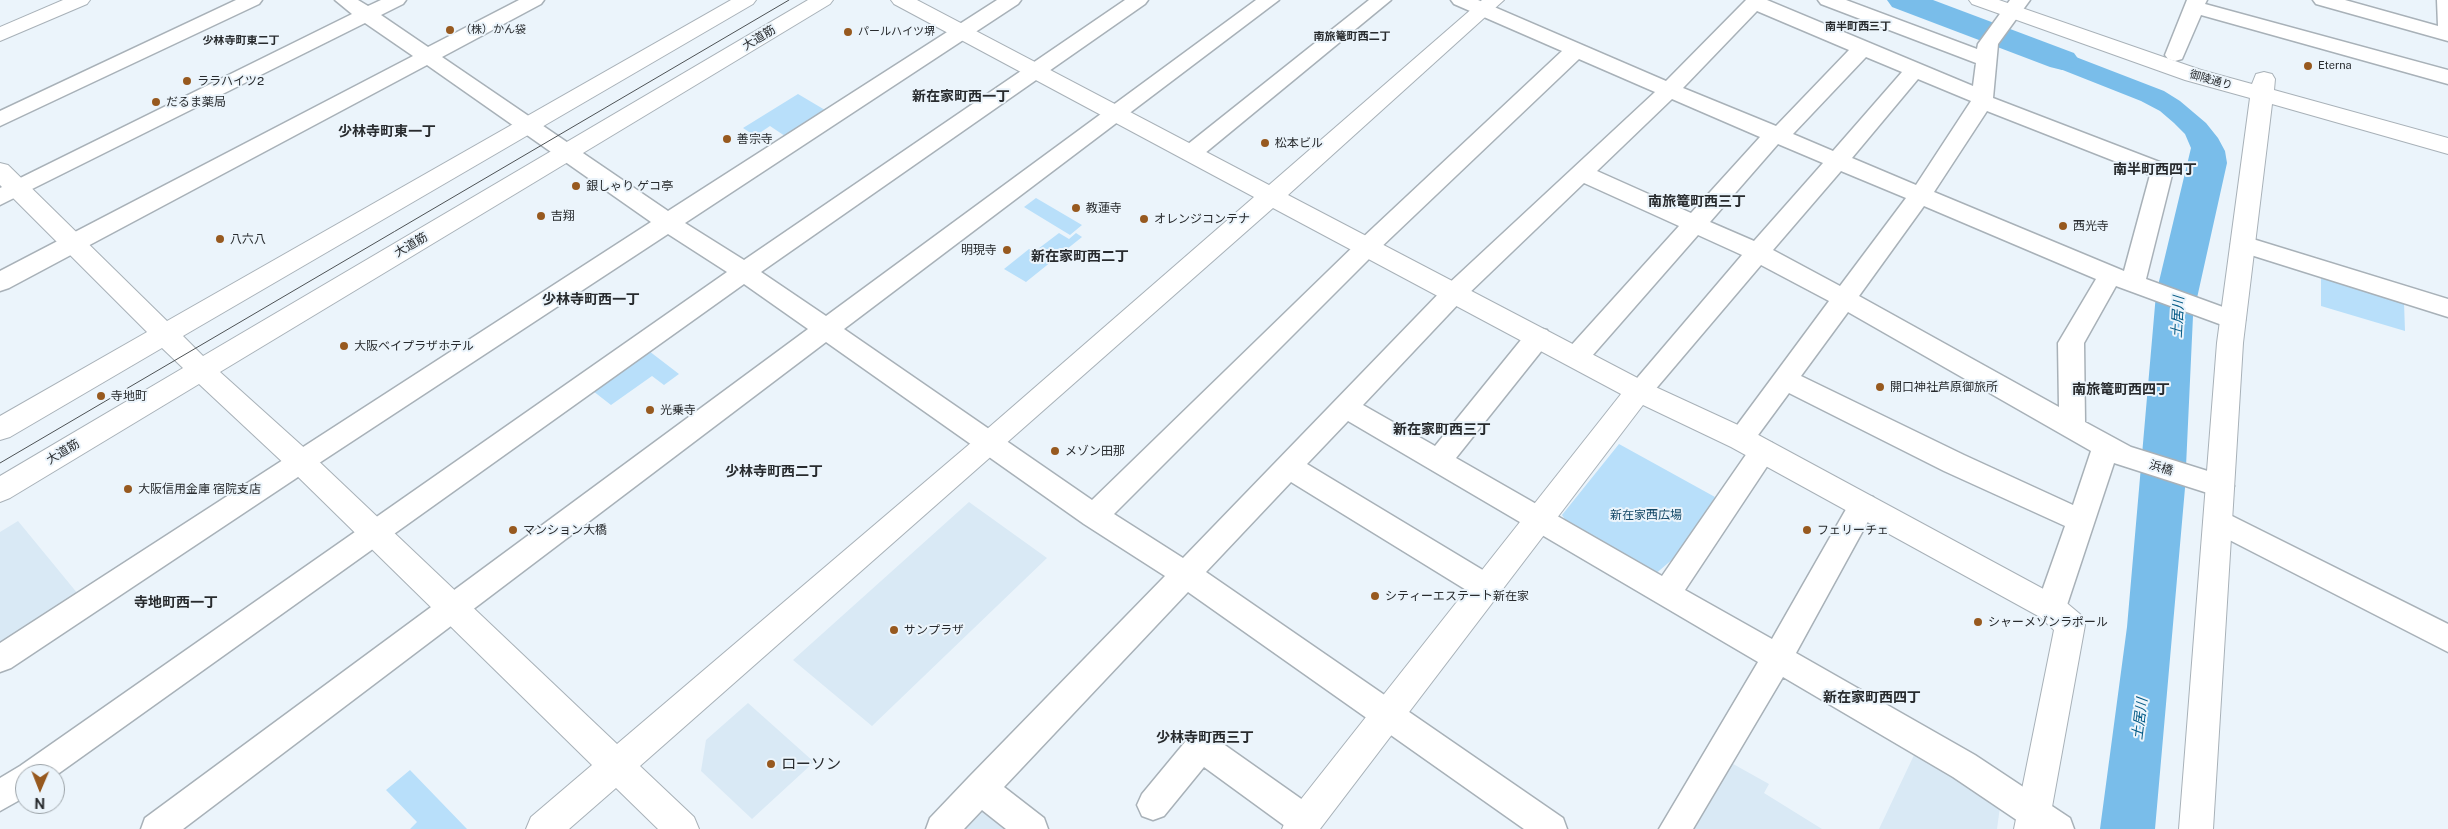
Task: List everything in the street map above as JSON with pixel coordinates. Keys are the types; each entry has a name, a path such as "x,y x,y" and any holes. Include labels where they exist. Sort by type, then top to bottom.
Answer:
{"street":[{"path":"0,35 80,0"},
{"path":"0,119 252,0"},
{"path":"345,0 568,152 668,223 744,272 1094,516 1185,574 1551,829"},
{"path":"396,0 6,186 73,244 201,370 300,461 452,606 615,767 682,829"},
{"path":"0,282 534,0"},
{"path":"0,430 746,0"},
{"name":"大道筋","path":"0,490 823,0"},
{"path":"901,0 1037,70 1114,114 1368,246 1639,391 1752,445 2051,608 2070,625 2041,823 1964,766 1778,656 1347,408"},
{"path":"0,659 300,461 1011,0"},
{"path":"46,764 744,272 1138,0"},
{"path":"157,829 452,606 1269,0"},
{"path":"1191,153 1381,0"},
{"path":"1828,0 1987,52"},
{"name":"御陵通り","path":"1979,0 2014,7 2175,55 2263,87 2448,146"},
{"path":"2323,0 2448,35"},
{"path":"2447,0 2448,27"},
{"path":"942,829 1185,574 1347,408 1455,292 1669,90 1756,1 1982,99 2162,171 2129,282 2071,343 2072,426"},
{"path":"543,829 989,444 1269,196 1479,3 1576,50 1669,90 2129,282 2222,316"},
{"path":"2175,55 2196,3 2448,77"},
{"path":"1666,593 1752,445 1784,379 1920,194 1982,99 1987,52 2014,7"},
{"name":"御陵通り","path":"2014,7 2168,68 2263,87 2448,129"},
{"path":"1576,357 1693,223 1863,48"},
{"path":"1094,516 1368,246 1576,50"},
{"path":"1153,805 1201,746 1302,825 1389,716 1537,519 1639,391 1836,159 1915,70"},
{"path":"2196,829 2218,521 2211,483 2222,316 2243,244 2263,87"},
{"name":"浜橋","path":"1582,173 1757,252 1843,298 2114,451 2211,483"},
{"path":"2243,244 2448,308"},
{"path":"1438,461 1538,337"},
{"path":"1784,379 1954,463 2081,520"},
{"path":"2051,608 2081,520 2114,451"},
{"path":"1289,467 1486,587"},
{"path":"1675,829 1778,656 1862,505"},
{"path":"2218,521 2448,639"},
{"path":"0,796 15,786"},
{"path":"980,788 1032,829"}],"shaded area":[{"name":"サンプラザ","path":"969,502 1047,558 872,726 793,660"},
{"path":"18,521 78,594 0,644 0,532"},
{"path":"748,703 814,762 752,819 701,771 706,740"},
{"path":"1915,753 2000,807 1997,829 1879,829"},
{"path":"1726,760 1769,784 1764,793 1822,829 1686,829"},
{"path":"982,804 1012,829 959,829"}],"green space":[{"path":"798,94 825,110 785,136 770,126 755,136 743,128"},
{"path":"1036,198 1082,225 1070,235 1024,207"},
{"path":"1059,233 1069,239 1076,233 1082,237 1026,282 1004,269 1029,249 1034,252"},
{"path":"2321,276 2404,302 2405,331 2321,306"},
{"path":"649,351 679,374 664,385 652,376 611,405 593,391"},
{"name":"新在家西広場","path":"1619,444 1715,497 1688,546 1653,576 1570,527 1562,515"},
{"path":"410,770 467,829 410,829 417,822 386,790"}],"water":[{"path":"2011,32 2164,91 2180,101 2206,123 2218,138 2225,151 2227,163 2193,316 2185,488 2155,829 2100,829 2127,627 2156,294 2191,148 2185,134 2160,111 2141,101 2002,46"}],"waterway":[{"name":"土居川","path":"1903,0 2062,60"}],"tram line":[{"path":"0,463 789,0"}],"place":[{"name":"（株）かん袋","path":"450,30"},
{"name":"パールハイツ堺","path":"848,32"},
{"name":"Eterna","path":"2308,66"},
{"name":"ララハイツ2","path":"187,81"},
{"name":"だるま薬局","path":"156,102"},
{"name":"善宗寺","path":"727,139"},
{"name":"松本ビル","path":"1265,143"},
{"name":"銀しゃり ゲコ亭","path":"576,186"},
{"name":"教蓮寺","path":"1076,208"},
{"name":"吉翔","path":"541,216"},
{"name":"オレンジコンテナ","path":"1144,219"},
{"name":"西光寺","path":"2063,226"},
{"name":"八六八","path":"220,239"},
{"name":"明現寺","path":"1007,250"},
{"name":"大阪ベイプラザホテル","path":"344,346"},
{"name":"開口神社芦原御旅所","path":"1880,387"},
{"name":"寺地町","path":"101,396"},
{"name":"光乗寺","path":"650,410"},
{"name":"メゾン田那","path":"1055,451"},
{"name":"大阪信用金庫 宿院支店","path":"128,489"},
{"name":"マンション大橋","path":"513,530"},
{"name":"フェリーチェ","path":"1807,530"},
{"name":"シティーエステート新在家","path":"1375,596"},
{"name":"シャーメゾンラポール","path":"1978,622"},
{"name":"サンプラザ","path":"894,630"},
{"name":"ローソン","path":"771,764"}],"district":[{"name":"南半町西三丁","path":"1858,27"},
{"name":"南旅篭町西二丁","path":"1352,37"},
{"name":"少林寺町東二丁","path":"241,41"},
{"name":"新在家町西一丁","path":"961,97"},
{"name":"少林寺町東一丁","path":"387,132"},
{"name":"南半町西四丁","path":"2155,170"},
{"name":"南旅篭町西三丁","path":"1697,202"},
{"name":"新在家町西二丁","path":"1080,257"},
{"name":"少林寺町西一丁","path":"591,300"},
{"name":"南旅篭町西四丁","path":"2121,390"},
{"name":"新在家町西三丁","path":"1442,430"},
{"name":"少林寺町西二丁","path":"774,472"},
{"name":"寺地町西一丁","path":"176,603"},
{"name":"新在家町西四丁","path":"1872,698"},
{"name":"少林寺町西三丁","path":"1205,738"}]}
